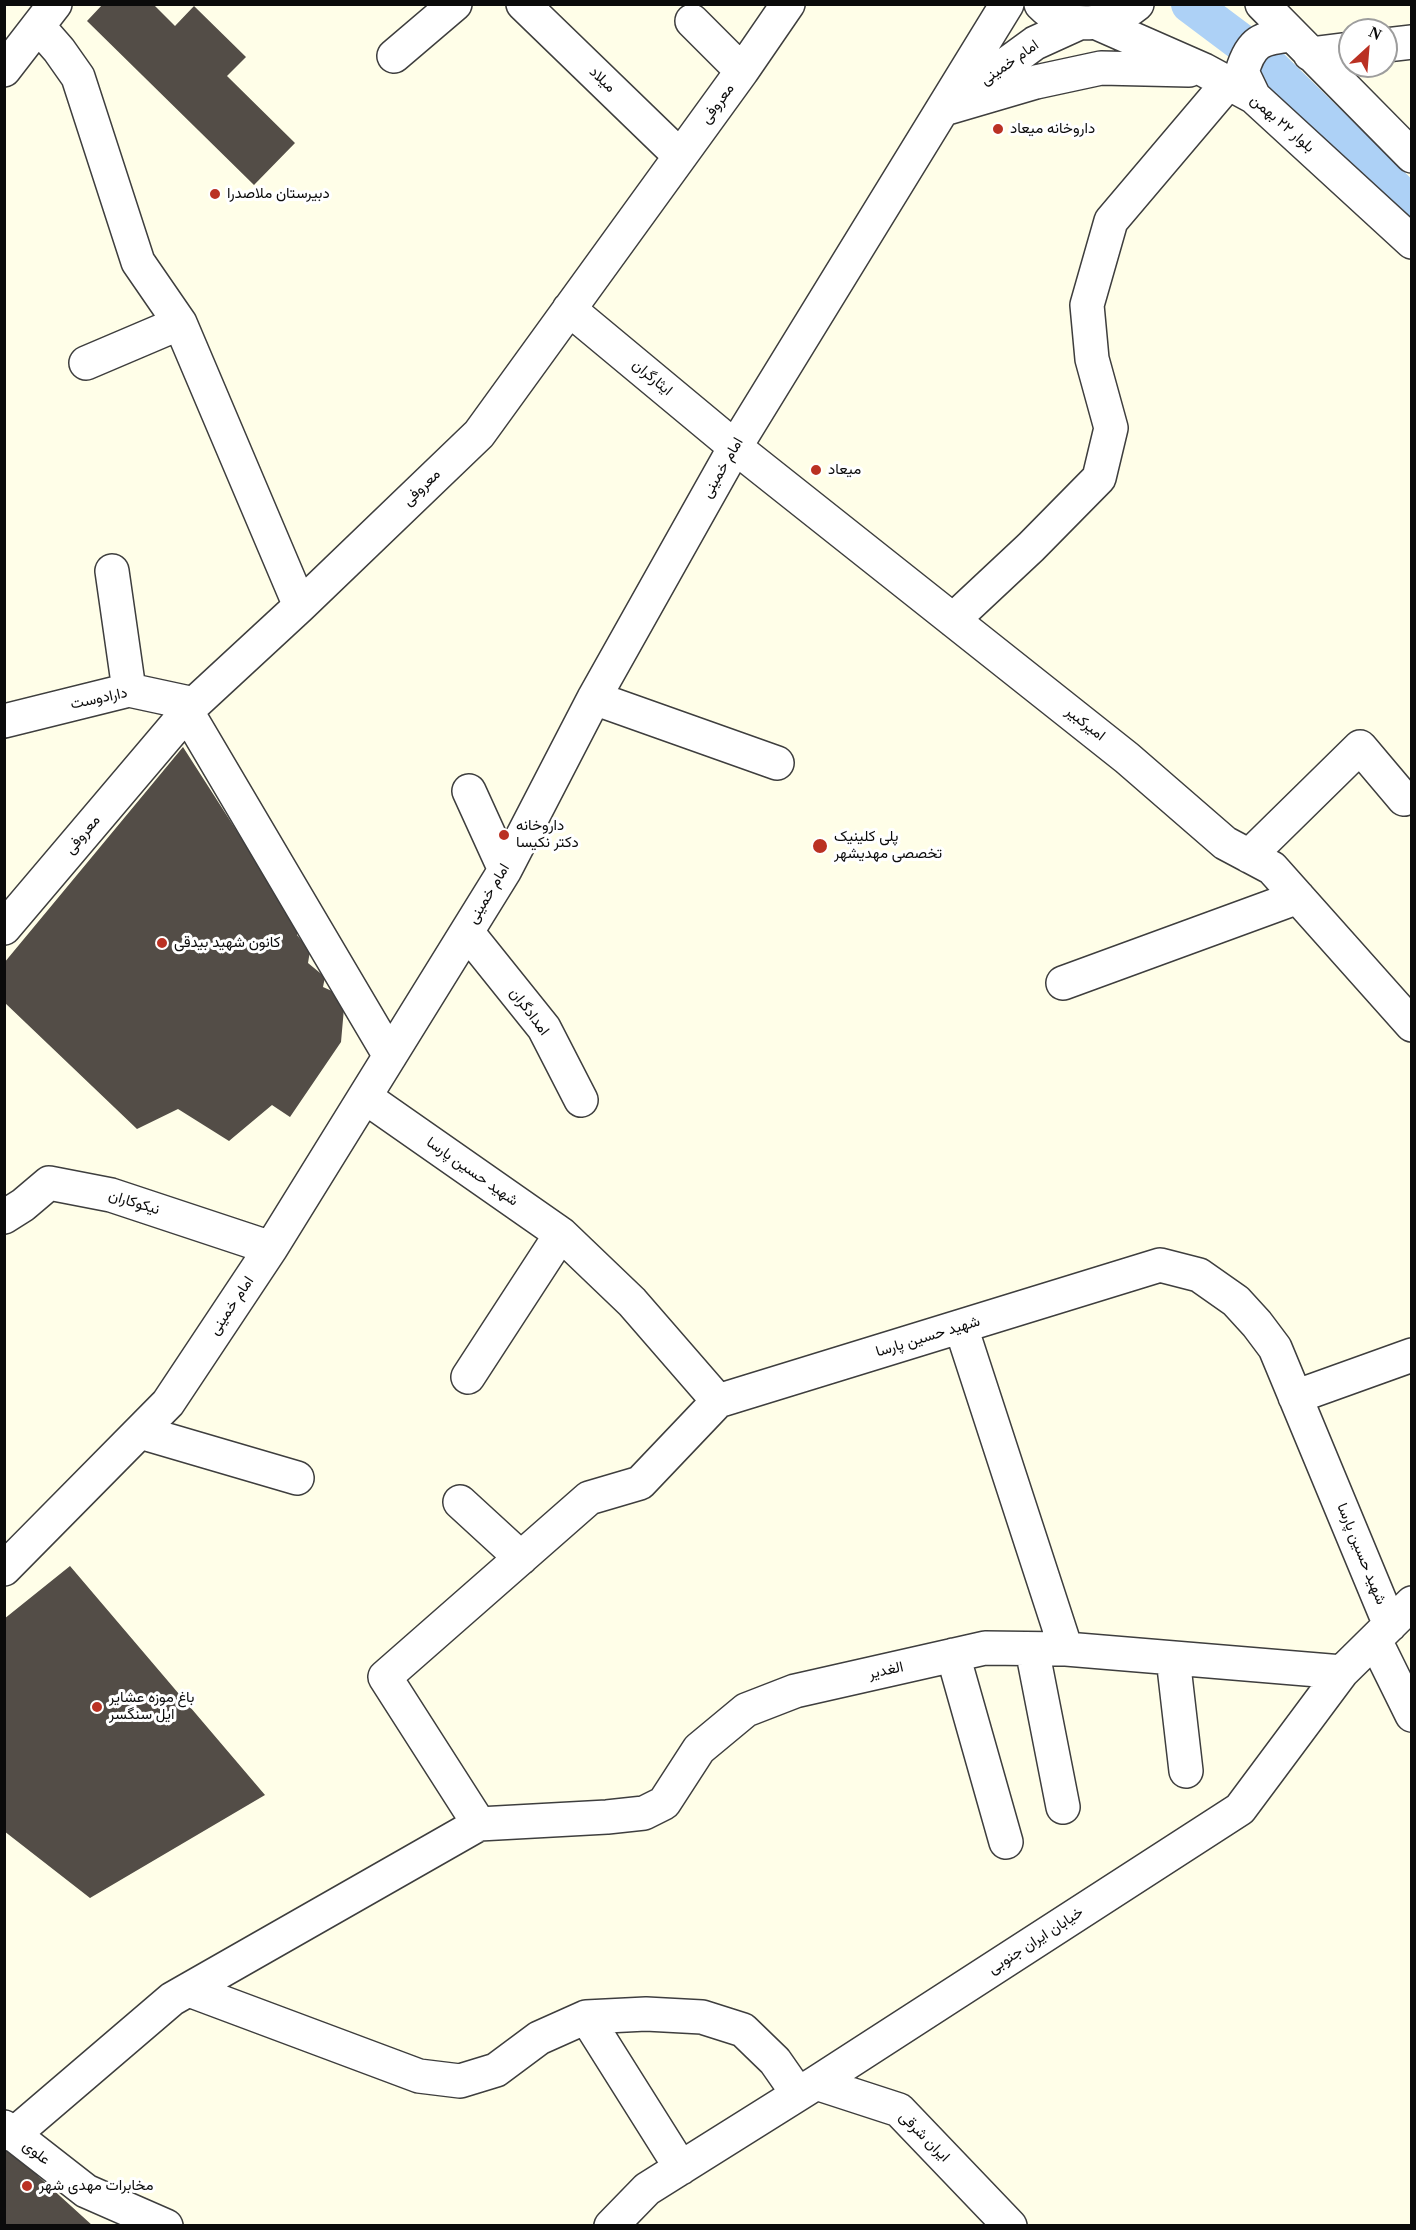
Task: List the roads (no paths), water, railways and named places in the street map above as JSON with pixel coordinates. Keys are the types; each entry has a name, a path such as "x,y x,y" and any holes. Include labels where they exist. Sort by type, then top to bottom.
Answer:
{"street":[{"path":"394,56 455,4"},
{"name":"میلاد","path":"523,4 680,156"},
{"name":"معروفی","path":"4,928 190,708 300,606 478,434 742,71 788,4"},
{"name":"امام خمینی","path":"8,1560 168,1403 271,1248 505,870 594,698 735,447 1007,4"},
{"name":"بلوار ۲۲ بهمن","path":"1041,4 1061,18 1088,23 1229,84 1412,242"},
{"name":"امام خمینی","path":"944,110 1035,43 1088,23 1118,17 1137,4"},
{"path":"1262,5 1412,156"},
{"path":"4,70 46,15"},
{"path":"46,15 59,50 78,77 138,262 180,323 300,606"},
{"path":"692,21 742,71"},
{"path":"953,620 1031,547 1099,478 1111,428 1092,359 1087,305 1111,220 1242,72 1246,57 1254,46 1266,38 1338,48"},
{"path":"944,110 1036,82 1101,68 1229,84"},
{"name":"ایثارگران","path":"569,309 735,447"},
{"path":"86,363 180,323"},
{"name":"امیرکبیر","path":"735,447 1127,758 1225,843 1272,868 1412,1025"},
{"path":"112,571 129,690"},
{"name":"دارادوست","path":"4,721 129,690 190,708"},
{"path":"594,698 777,763"},
{"path":"190,708 390,1056"},
{"path":"1249,856 1360,747 1404,799"},
{"path":"469,791 505,870"},
{"path":"1063,983 1298,897"},
{"name":"امدادگران","path":"467,932 544,1028 581,1100"},
{"name":"شهید حسین پارسا","path":"365,1096 561,1234 632,1302 718,1401 1160,1265 1199,1275 1236,1301 1275,1348 1392,1623 1412,1715"},
{"name":"نیکوکاران","path":"4,1216 23,1205 49,1183 111,1195 271,1248"},
{"path":"468,1377 561,1234"},
{"path":"961,1327 1066,1649"},
{"path":"1295,1397 1412,1355"},
{"path":"9,2131 172,1999 479,1824 385,1677 589,1498 640,1483 718,1401"},
{"path":"140,1432 297,1478"},
{"path":"460,1502 521,1558"},
{"name":"خیابان ایران جنوبی","path":"611,2226 647,2189 1240,1809 1342,1672 1392,1623"},
{"name":"الغدیر","path":"479,1824 644,1813 664,1803 699,1749 746,1710 795,1691 985,1648 1066,1649 1342,1672"},
{"path":"1032,1648 1063,1807"},
{"path":"953,1655 1006,1842"},
{"path":"1173,1658 1186,1771"},
{"path":"189,1990 419,2076 460,2081 496,2070 539,2038 586,2017 646,2014 702,2018 743,2030 807,2088"},
{"path":"586,2017 681,2168"},
{"name":"ایران شرقی","path":"807,2088 899,2110 1007,2224"},
{"name":"علوی","path":"9,2131 86,2191 166,2226"}],"waterway":[{"path":"1190,4 1258,55 1412,206"}],"place":[{"name":"داروخانه میعاد","path":"998,129"},
{"name":"دبیرستان ملاصدرا","path":"215,194"},
{"name":"میعاد","path":"816,470"},
{"name":"داروخانه دکتر نکیسا","path":"504,835"},
{"name":"پلی کلینیک تخصصی مهدیشهر","path":"820,846"},
{"name":"کانون شهید بیدقی","path":"162,943"},
{"name":"باغ موزه عشایر ایل سنگسر","path":"97,1707"},
{"name":"مخابرات مهدی شهر","path":"27,2186"}]}
